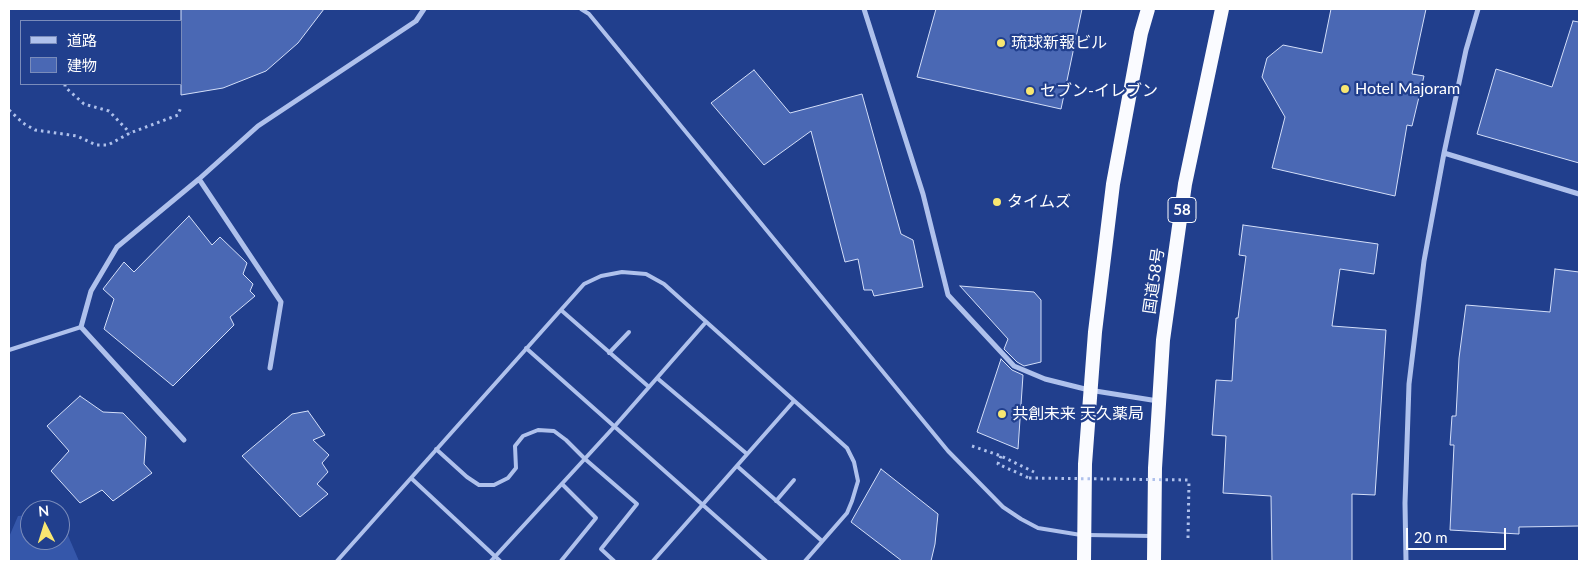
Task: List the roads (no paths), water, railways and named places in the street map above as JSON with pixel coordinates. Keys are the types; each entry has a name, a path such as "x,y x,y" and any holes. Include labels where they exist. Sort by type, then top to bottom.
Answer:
{"highway":[{"path":"1084,561 1085,464 1089,390 1113,184 1141,33 1148,9"},
{"name":"国道58号","path":"1154,561 1155,468 1163,340 1185,184 1222,9"}],"street":[{"path":"184,440 81,327 91,291 117,247 258,126 416,21 424,9"},
{"path":"864,9 923,194 948,295 1014,366 1045,379 1089,390 1158,401"},
{"path":"1406,561 1405,503 1409,384 1424,261 1466,50 1478,9"},
{"path":"1444,154 1579,194"},
{"path":"199,178 281,302 270,368"}],"lane":[{"path":"581,9 589,14 948,451 1003,507 1038,528 1084,535 1154,536"},
{"path":"337,561 584,284 601,276 622,272 646,274 664,284 847,448 854,462 858,481 847,514 805,561"},
{"path":"561,310 649,387"},
{"path":"491,561 614,427 706,322"},
{"path":"9,350 81,327"},
{"path":"609,353 629,332"},
{"path":"526,348 766,561"},
{"path":"657,378 747,454"},
{"path":"653,561 794,401"},
{"path":"436,449 467,477 479,485 494,485 508,478 516,468 515,446 524,436 538,430 554,431 637,504 601,550 614,561"},
{"path":"737,466 822,541"},
{"path":"411,478 500,561"},
{"path":"776,501 794,480"},
{"path":"561,561 596,518 562,484"}],"place":[{"name":"琉球新報ビル","path":"1001,43"},
{"name":"Hotel Majoram","path":"1345,89"},
{"name":"セブン-イレブン","path":"1030,91"},
{"name":"タイムズ","path":"997,202"},
{"name":"共創未来 天久薬局","path":"1002,414"}]}
